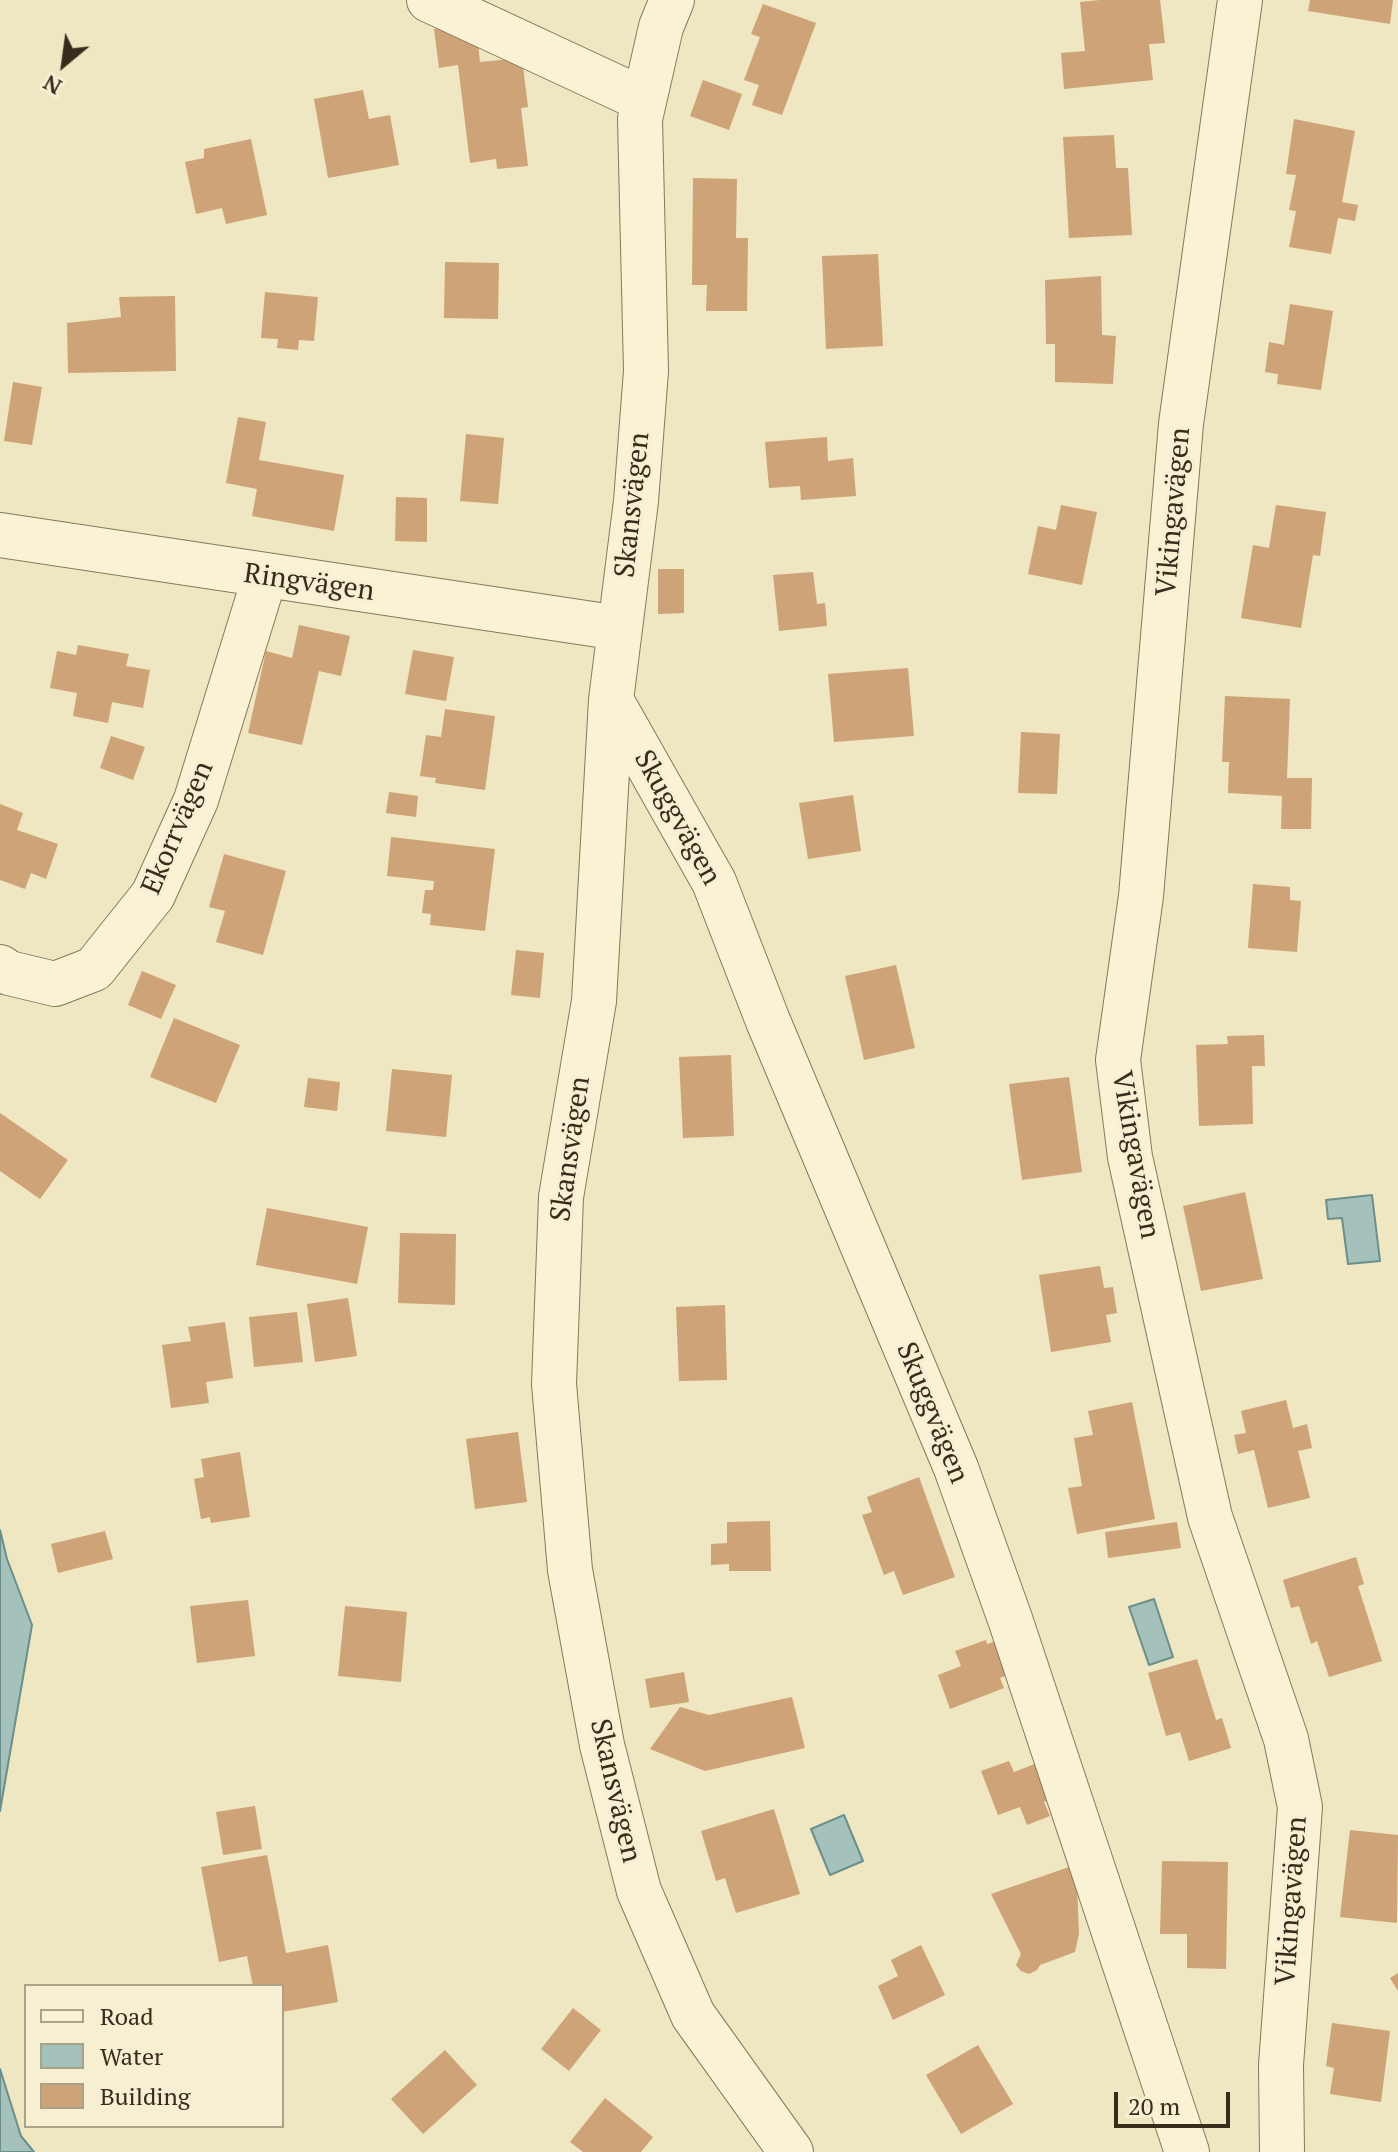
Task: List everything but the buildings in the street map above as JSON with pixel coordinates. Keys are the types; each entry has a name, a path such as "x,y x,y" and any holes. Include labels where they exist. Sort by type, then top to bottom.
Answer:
{"street":[{"path":"429,0 644,100"},
{"name":"Skansvägen","path":"672,0 661,27 640,119 646,371 636,501 611,700 594,1001 561,1197 554,1384 570,1570 602,1745 639,1891 693,2015 791,2152"},
{"name":"Vikingavägen","path":"1240,0 1181,424 1141,896 1118,1060 1130,1157 1210,1517 1286,1739 1300,1807 1281,2065 1282,2152"},
{"name":"Ringvägen","path":"0,535 619,628"},
{"name":"Ekorrvägen","path":"0,967 9,973 55,984 94,969 153,895 196,800 265,576"},
{"name":"Skuggvägen","path":"611,700 714,882 768,1021 956,1468 1010,1619 1187,2152"}],"water":[{"path":"1372,1195 1380,1261 1348,1264 1342,1218 1328,1219 1326,1200"},
{"path":"0,1530 7,1559 32,1625 0,1811"},
{"path":"1154,1599 1173,1657 1149,1665 1129,1607"},
{"path":"844,1815 863,1861 830,1875 811,1829"},
{"path":"0,2069 21,2136 34,2152 0,2152"}]}
